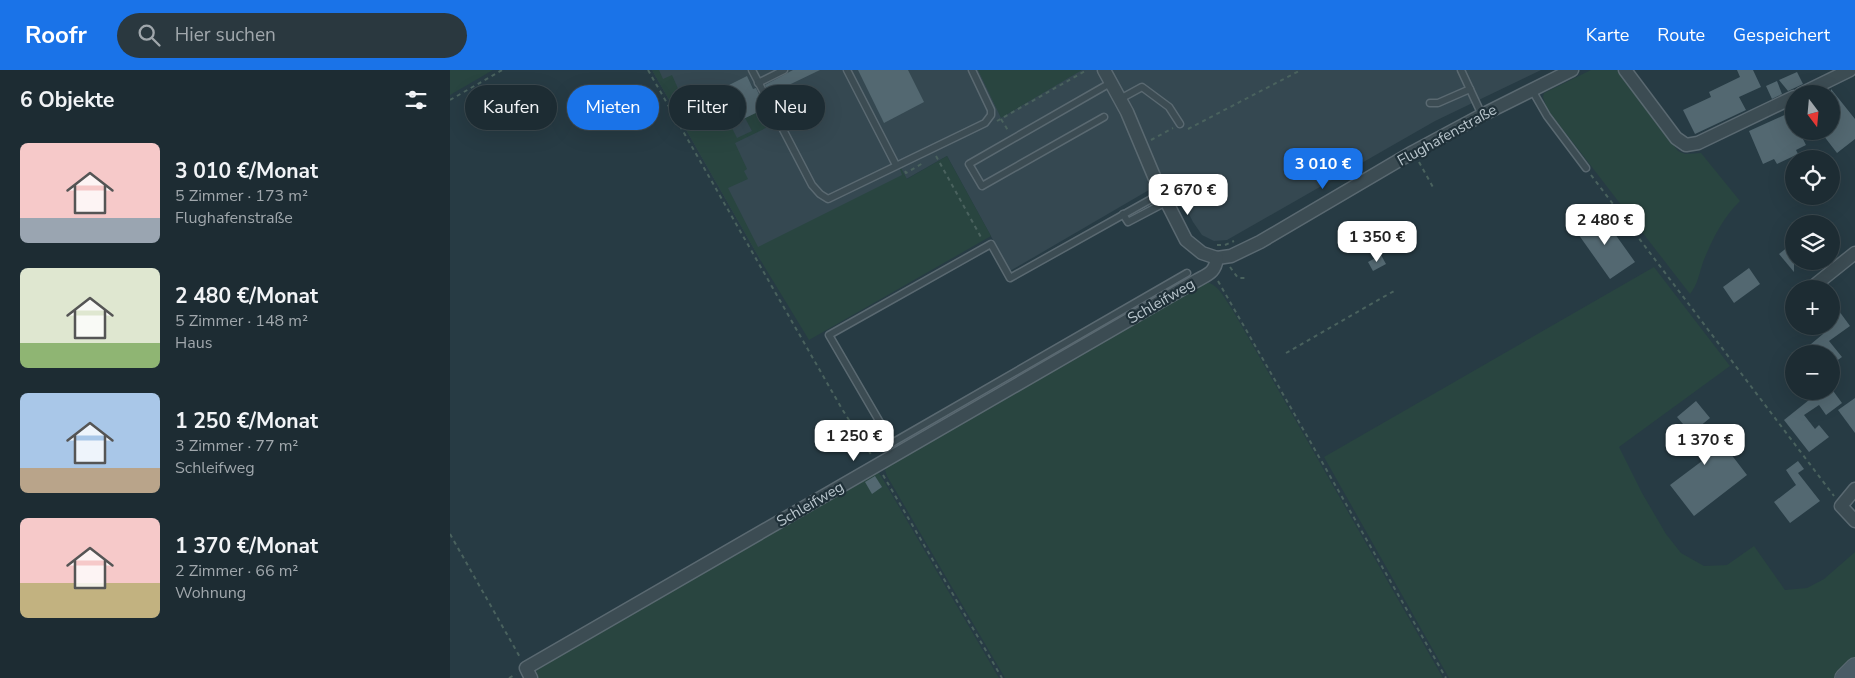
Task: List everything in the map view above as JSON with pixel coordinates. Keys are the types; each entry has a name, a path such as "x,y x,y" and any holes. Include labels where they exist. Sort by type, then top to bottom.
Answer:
{"street":[{"path":"1104,70 1112,82 1164,197 1186,240 1202,253 1221,263"},
{"name":"Flughafenstraße","path":"1221,263 1413,152 1572,70"},
{"path":"1625,70 1676,138 1686,145 1698,143 1785,101"},
{"path":"1819,85 1850,70"},
{"path":"1821,280 1855,253"},
{"name":"Schleifweg","path":"528,673 878,465 1213,271 1221,263"},
{"path":"1855,489 1841,506 1855,521"},
{"path":"1844,678 1855,667"}],"lane":[{"path":"752,70 812,185 820,194 828,199 985,123 989,118 991,110 972,70"},
{"path":"758,82 784,70"},
{"path":"847,70 898,164"},
{"path":"1461,70 1482,115"},
{"path":"1104,117 982,186 970,164 1112,82"},
{"path":"1120,99 1142,87 1169,107 1180,124"},
{"path":"1430,103 1438,103 1470,89"},
{"path":"1532,90 1547,116 1586,168"},
{"path":"1164,197 1123,214 1010,278 991,244 986,246 830,335 892,443 1187,273"},
{"path":"1123,214 1128,222 1164,197"}],"path":[{"path":"450,100 502,70"},
{"path":"648,70 842,409 878,465 1002,678"},
{"path":"993,124 1087,70"},
{"path":"1183,131 1302,70"},
{"path":"1001,119 1013,139"},
{"path":"1142,145 1180,124"},
{"path":"898,164 906,173 936,156 986,246"},
{"path":"1419,162 1434,189"},
{"path":"1586,168 1841,506"},
{"path":"1212,244 1225,245 1241,238"},
{"path":"1221,263 1230,267 1238,278 1245,278"},
{"path":"1213,271 1446,678"},
{"path":"1286,353 1394,291"},
{"path":"450,534 528,673"}],"shaded area":[{"path":"652,70 1541,70 1435,121 1227,240 1214,241 1202,235 1193,222 1172,180 1149,190 1010,271 947,156 761,261 686,130 746,130 746,85 669,85 669,100"}],"green space":[{"path":"450,70 493,70 465,85 450,95"},
{"path":"652,70 659,70 663,79 672,75 676,85 669,85 669,100"},
{"path":"978,70 1082,70 1001,118"},
{"path":"1591,70 1617,70 1620,72 1678,151 1685,154 1701,153 1740,201 1728,214 1714,237 1703,262 1697,283 1690,294 1547,109 1543,97 1544,93"},
{"path":"756,113 756,130 762,130 735,143 747,169 744,171 748,179 728,188 758,247 902,175 901,168 907,179 947,156 991,236 809,340 761,261 686,130 733,130 737,138 752,131 746,118"},
{"path":"1654,267 1730,366 1619,447 1642,493 1666,534 1681,553 1704,566 1727,565 1754,546 1785,590 1807,588 1824,579 1855,552 1855,659 1836,678 1449,678 1324,457"},
{"path":"1205,282 1218,289 1232,309 1443,678 1005,678 887,476 885,470 887,465"},
{"path":"874,471 878,472 881,476 999,678 536,678 537,667"}],"building":[{"path":"793,70 820,70 789,85 765,85"},
{"path":"858,70 908,70 924,102 884,123"},
{"path":"1737,70 1753,70 1761,87 1739,97 1746,110 1695,134 1683,110 1711,97 1709,92 1740,77"},
{"path":"1797,72 1803,84 1785,85 1785,87 1779,80"},
{"path":"747,76 753,89 756,88 756,113 746,118 746,85 729,85"},
{"path":"1777,81 1782,94 1772,99 1766,86"},
{"path":"1840,100 1855,119 1855,139 1840,151 1835,150 1827,140 1840,140"},
{"path":"1785,115 1785,140 1804,140 1806,145 1796,150 1785,150 1785,160 1777,164 1774,159 1763,164 1749,131"},
{"path":"1600,213 1635,262 1610,279 1576,231"},
{"path":"1785,249 1785,261 1779,254"},
{"path":"1381,255 1386,264 1373,271 1368,262"},
{"path":"1749,268 1760,284 1734,303 1723,287"},
{"path":"1840,312 1850,326 1840,333"},
{"path":"1822,335 1837,335 1829,341 1832,345 1810,345"},
{"path":"1855,398 1855,433 1838,410"},
{"path":"1809,400 1840,400 1842,403 1826,415 1819,405 1804,415 1815,429 1819,425 1829,437 1809,452 1784,420"},
{"path":"1696,401 1710,418 1699,427 1717,450 1724,445 1747,475 1694,516 1670,485 1702,461 1688,443 1695,438 1677,417"},
{"path":"1798,461 1804,469 1798,473 1820,501 1790,523 1774,502 1796,485 1786,470"},
{"path":"875,476 882,487 872,494 865,482"}]}
